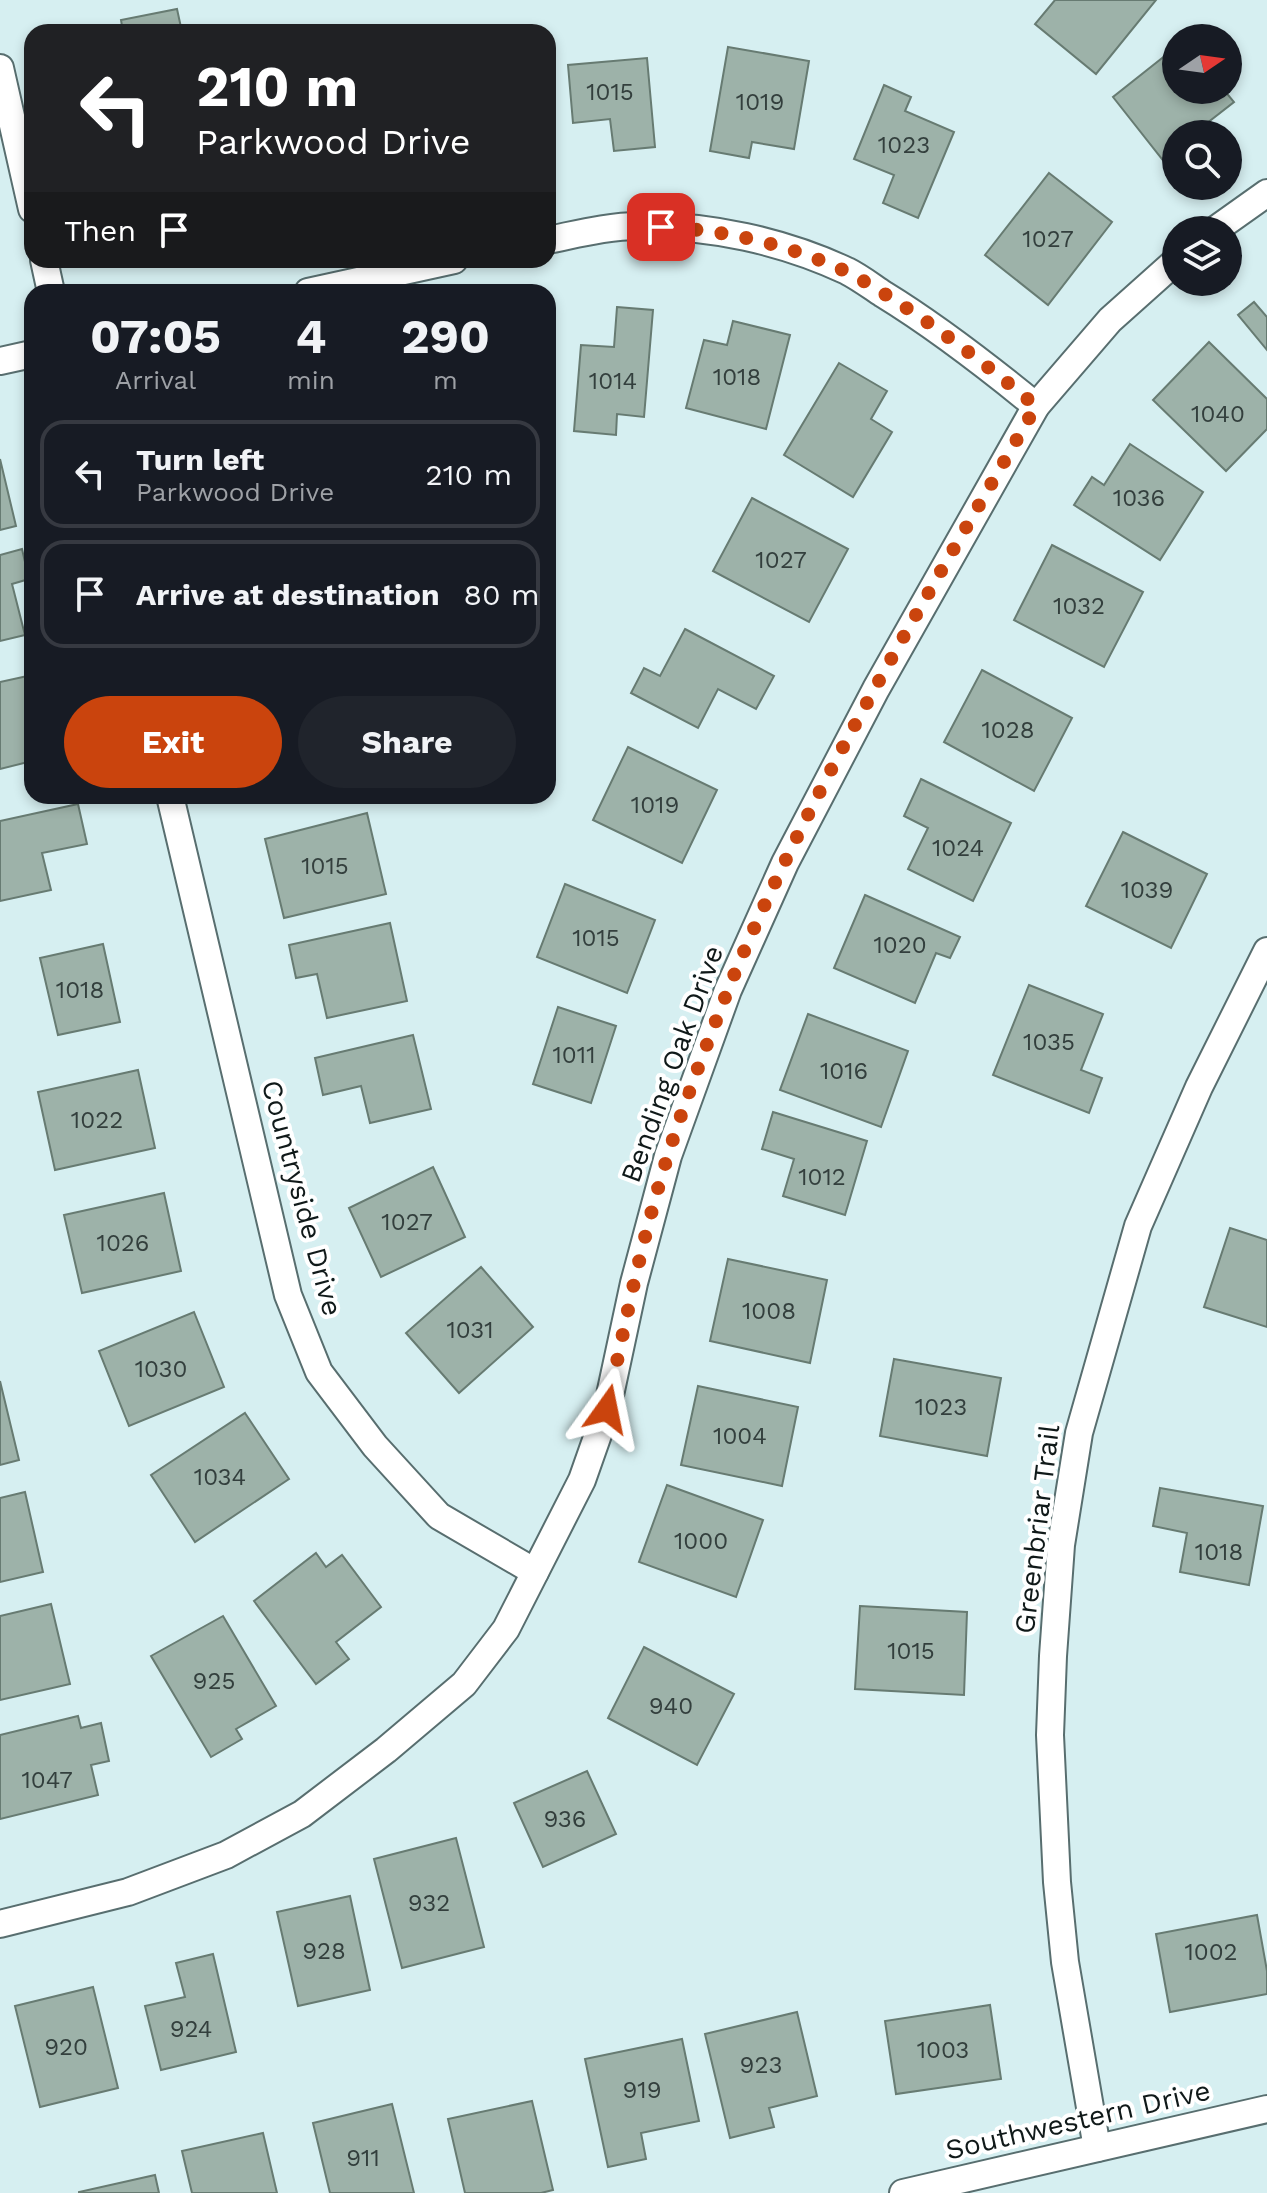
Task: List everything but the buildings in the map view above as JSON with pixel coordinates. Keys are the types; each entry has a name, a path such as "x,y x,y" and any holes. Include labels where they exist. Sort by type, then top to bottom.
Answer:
{"street":[{"path":"0,68 24,174"},
{"path":"1235,216 1267,193"},
{"path":"556,238 638,226 707,229 786,247 848,272 903,306 976,357 1036,406"},
{"path":"344,284 418,268"},
{"name":"Bending Oak Drive","path":"0,1924 128,1892 226,1855 302,1814 386,1750 464,1684 506,1629 582,1480 607,1409 634,1283 668,1156 728,990 785,863 876,689 1036,406 1110,320 1162,274"},
{"path":"0,361 24,356"},
{"name":"Countryside Drive","path":"172,804 288,1295 319,1372 375,1446 439,1516 535,1572"},
{"name":"Greenbriar Trail","path":"1097,2148 1065,1962 1057,1882 1050,1735 1061,1545 1079,1433 1138,1226 1199,1087 1267,951"},
{"name":"Southwestern Drive","path":"903,2193 1267,2109"}],"route":[{"path":"607,1409 634,1283 668,1156 728,990 785,863 876,689 1036,406 976,357 848,272 786,247 707,229 661,227"}]}
